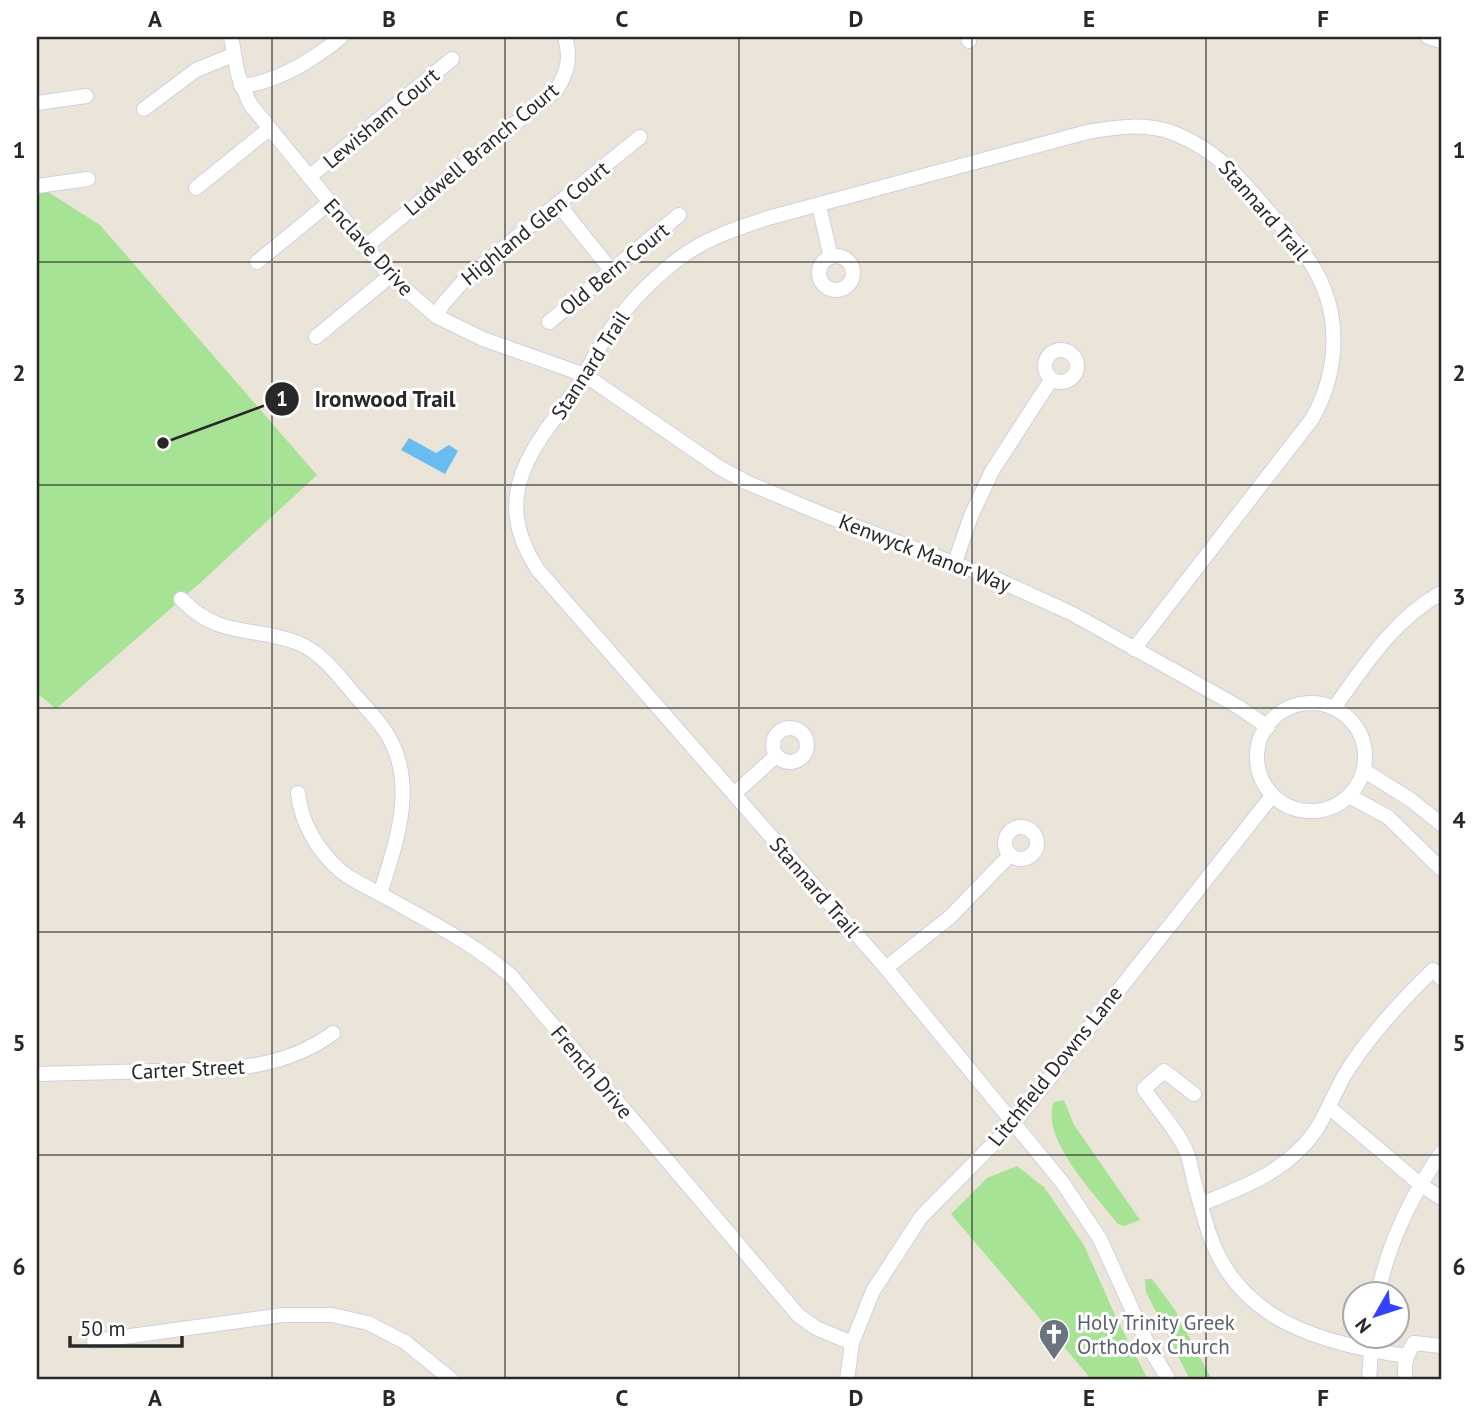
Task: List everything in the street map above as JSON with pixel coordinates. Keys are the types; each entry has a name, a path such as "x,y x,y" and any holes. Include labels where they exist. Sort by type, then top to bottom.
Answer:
{"street":[{"name":"Enclave Drive","path":"230,37 241,86 250,104 390,276 436,316 483,340 585,375"},
{"path":"241,86 264,81 307,62 341,37"},
{"name":"Ludwell Branch Court","path":"365,247 557,89 569,65 565,37"},
{"path":"1428,37 1441,41"},
{"path":"144,109 196,70 233,55"},
{"name":"Lewisham Court","path":"309,177 452,59"},
{"path":"37,103 86,96"},
{"name":"Stannard Trail","path":"1134,649 1312,419 1321,403 1332,368 1334,331 1329,301 1311,263 1241,178 1224,161 1175,134 1153,127 1130,126 1087,132 743,226 718,236 682,256 624,312 604,338 585,375 529,458 521,477 517,500 521,537 538,570 886,968 1062,1182 1100,1239 1150,1349 1169,1380"},
{"path":"196,188 269,129"},
{"name":"Highland Glen Court","path":"436,316 457,287 640,137"},
{"path":"37,187 88,179"},
{"path":"257,262 329,203"},
{"path":"558,204 611,270"},
{"path":"819,206 831,257"},
{"name":"Old Bern Court","path":"549,322 679,215"},
{"path":"316,337 390,276"},
{"name":"Kenwyck Manor Way","path":"585,375 720,468 748,483 847,524 955,562 1049,603 1237,706 1268,727"},
{"path":"955,562 971,516 992,471 1051,380"},
{"path":"1334,708 1395,628 1441,593"},
{"path":"181,599 201,617 223,627 247,633 265,633 312,649 326,661 387,733 401,767 404,802 380,894"},
{"path":"1314,701 1334,708 1349,720 1366,747 1365,771 1349,796 1333,808 1309,813 1288,808 1272,796 1261,779 1256,760 1260,740 1277,714 1294,704 1314,701"},
{"path":"734,794 776,755"},
{"path":"1365,771 1411,800 1441,824"},
{"name":"French Drive","path":"298,793 300,813 324,852 339,870 359,884 479,949 512,977 798,1315 816,1328 852,1343"},
{"name":"Litchfield Downs Lane","path":"852,1343 873,1291 920,1217 1014,1123 1272,796"},
{"path":"1349,796 1388,817 1440,865"},
{"path":"886,968 950,917 1010,855"},
{"path":"1201,1204 1253,1182 1287,1161 1316,1131 1348,1069 1390,1014 1433,970 1441,978"},
{"name":"Carter Street","path":"37,1074 238,1069 288,1058 314,1047 332,1033"},
{"path":"1194,1094 1164,1071 1144,1089 1185,1147 1209,1234 1220,1259 1247,1295 1267,1313 1310,1335 1342,1340"},
{"path":"1330,1108 1420,1185 1441,1198"},
{"path":"1382,1280 1388,1258 1420,1185 1441,1153"},
{"path":"93,1341 283,1315 332,1315 368,1323 405,1342 452,1380"},
{"path":"847,1380 852,1343"},
{"path":"1406,1380 1406,1356 1414,1343 1441,1346"},
{"path":"1369,1380 1371,1350"},
{"path":"1388,1350 1406,1356"}],"green space":[{"path":"37,185 100,225 317,475 200,583 56,709 37,693"},
{"path":"1064,1100 1074,1125 1140,1220 1124,1226 1118,1224 1072,1166 1055,1132 1052,1116 1054,1102"},
{"path":"1017,1166 1044,1187 1084,1245 1148,1380 1092,1380 951,1214 987,1178"},
{"path":"1145,1279 1152,1279 1175,1310 1212,1380 1190,1380 1146,1292"}],"water":[{"path":"409,438 436,453 449,445 458,451 445,474 401,450"}],"place":[{"name":"Ironwood Trail","path":"163,443"},
{"name":"Holy Trinity Greek Orthodox Church","path":"1054,1361"}]}
